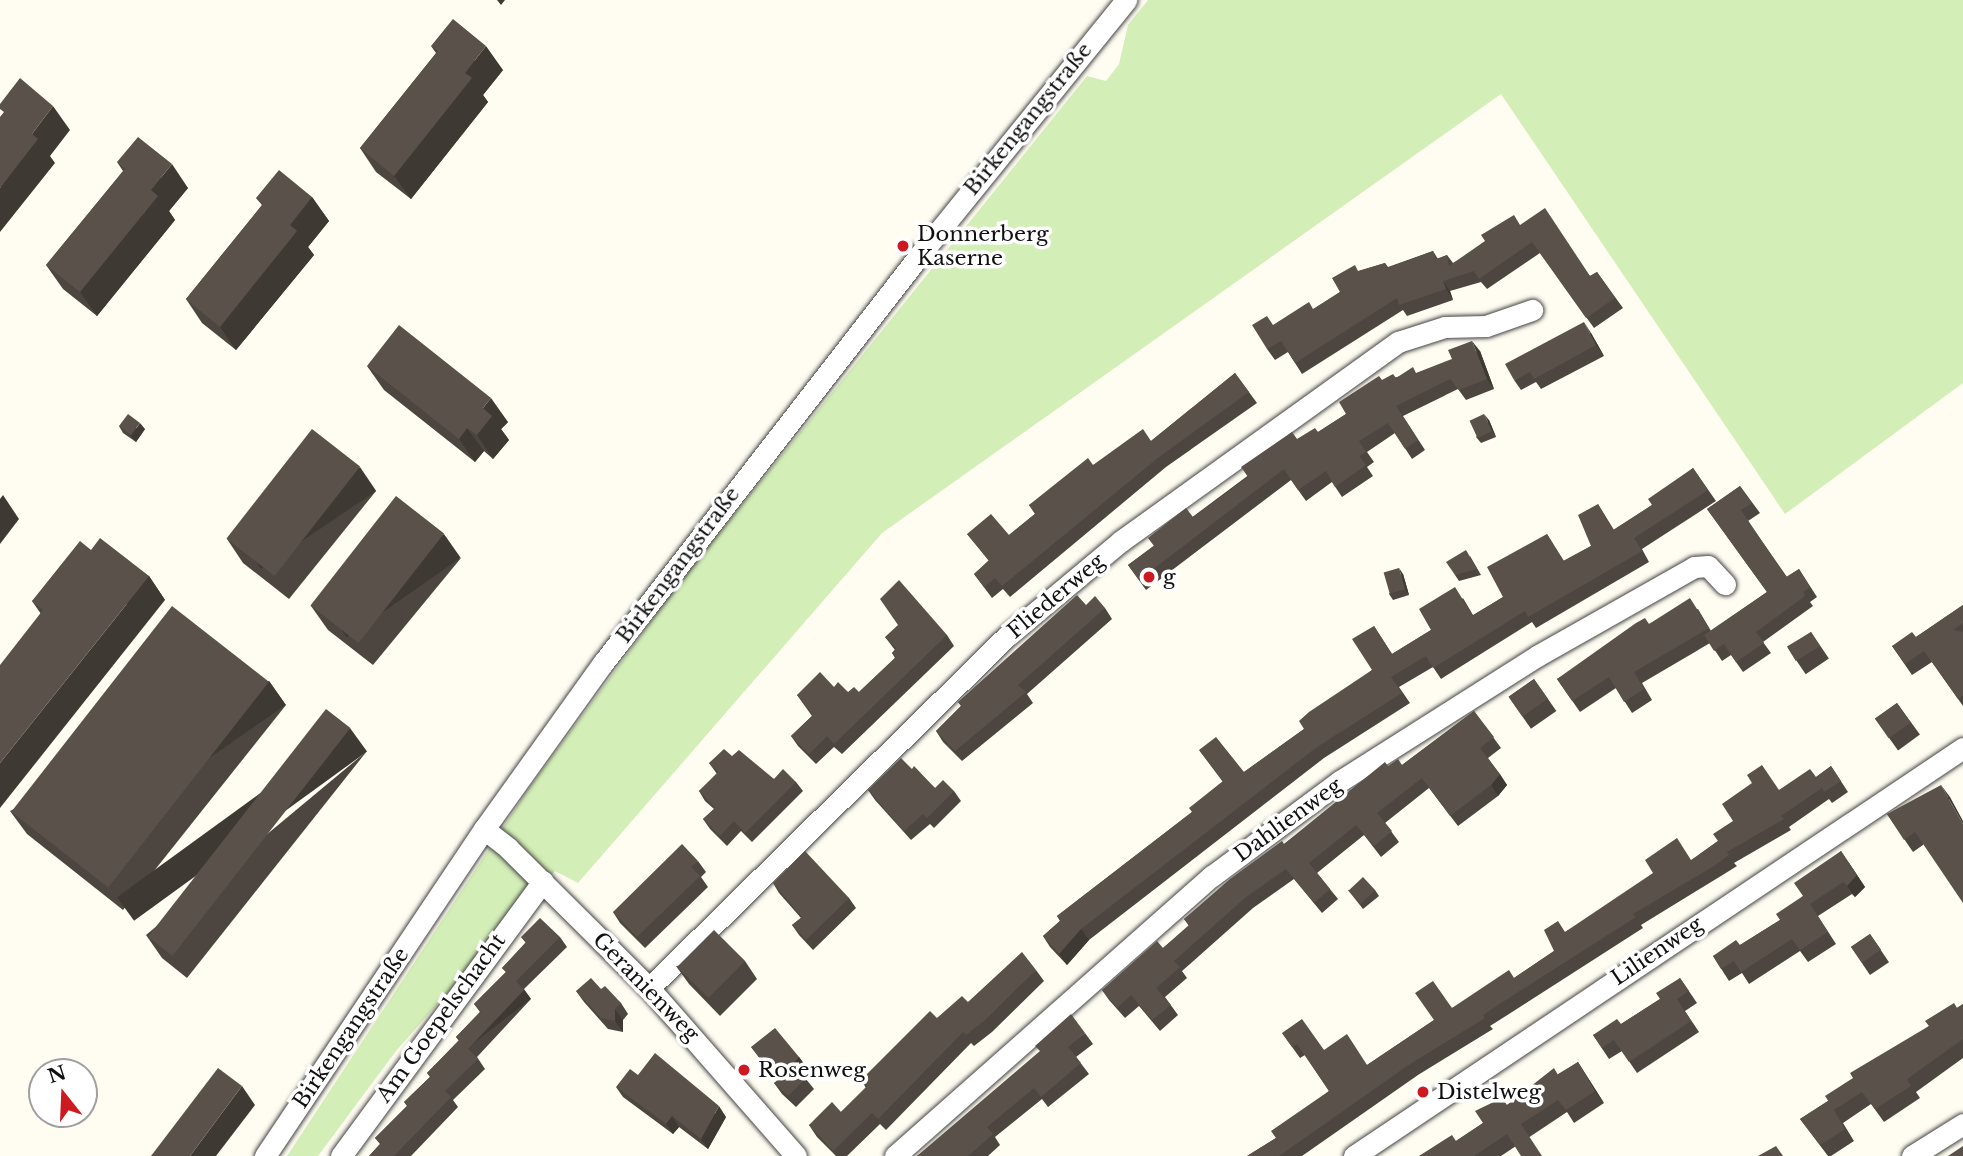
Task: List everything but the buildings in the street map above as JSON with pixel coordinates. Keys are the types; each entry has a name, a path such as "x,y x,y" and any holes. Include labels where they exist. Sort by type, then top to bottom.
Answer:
{"street":[{"name":"Birkengangstraße","path":"265,1156 484,829 724,504 1126,0"},
{"name":"Fliederweg","path":"649,988 1007,636 1121,541 1398,342 1445,327 1486,326 1532,310"},
{"name":"Dahlienweg","path":"895,1156 1212,876 1339,781 1536,656 1694,567 1707,566 1725,584"},
{"name":"Lilienweg","path":"1354,1156 1960,757"},
{"name":"Geranienweg","path":"484,829 543,881 649,988 788,1153"},
{"name":"Am Goepelschacht","path":"341,1156 543,881"},
{"path":"1912,1156 1963,1124"}],"green space":[{"path":"1148,0 1963,0 1963,383 1785,514 1501,94 882,533 578,883 555,871 396,1051 318,1156 287,1156 529,788 683,578 1087,76 1106,81 1119,64 1128,25"}],"place":[{"name":"Donnerberg Kaserne","path":"903,246"},
{"name":"g","path":"1149,577"},
{"name":"Rosenweg","path":"744,1070"},
{"name":"Distelweg","path":"1423,1092"}]}
